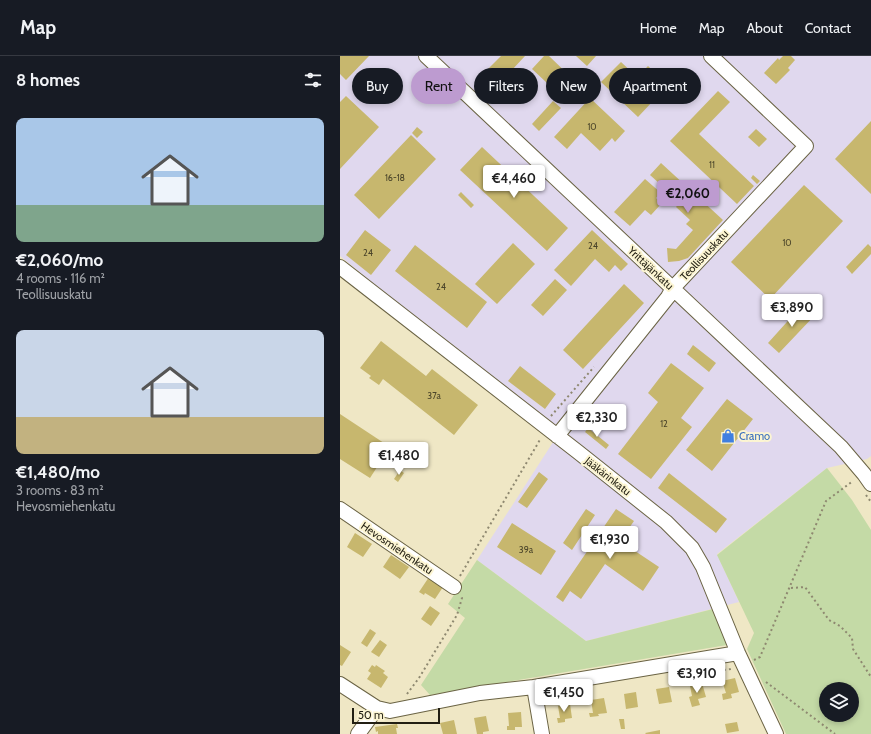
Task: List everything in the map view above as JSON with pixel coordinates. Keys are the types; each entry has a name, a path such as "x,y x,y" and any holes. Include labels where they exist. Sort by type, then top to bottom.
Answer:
{"street":[{"name":"Yrittäjänkatu","path":"426,56 841,447 871,484"},
{"name":"Teollisuuskatu","path":"557,436 663,303 673,288 806,146 711,56"},
{"name":"Jääkärinkatu","path":"340,267 666,522 692,548 703,567 776,734"},
{"name":"Hevosmiehenkatu","path":"340,509 454,587"},
{"path":"340,684 377,708 390,711 480,694 742,659"},
{"path":"534,687 542,734"},
{"path":"358,734 377,708"}],"path":[{"path":"399,710 401,699 404,698 420,678 457,615 462,598 454,587 542,436"},
{"path":"742,659 760,657 826,501 855,480"},
{"path":"791,588 805,587 829,620 840,626 852,638 853,649 871,677"},
{"path":"763,679 835,734"}],"shaded area":[{"path":"340,56 871,56 871,456 867,459 827,468 717,554 739,602 586,641 477,560 557,436 340,256"}],"green space":[{"path":"827,468 852,500 871,530 871,734 786,734 747,649 754,633 717,555"},
{"path":"477,560 586,641 713,609 727,645 430,695 421,685 465,618 448,604"}],"building":[{"path":"340,56 369,56 358,68 352,68 352,74 346,80 340,74"},
{"path":"501,56 525,56 514,68 489,68"},
{"path":"544,56 549,56 561,68 546,68 546,82 538,75 538,68 533,68"},
{"path":"576,56 596,56 587,66"},
{"path":"783,56 791,56 795,60 788,68 790,70 776,84 764,73 778,58 779,60"},
{"path":"621,62 627,68 615,68"},
{"path":"609,74 609,90 601,82"},
{"path":"718,91 730,102 699,134 754,186 737,204 670,141"},
{"path":"346,96 352,102 352,104 355,104 379,127 340,169 340,102"},
{"path":"550,104 556,104 561,108 539,131 532,124"},
{"path":"584,104 596,104 625,131 615,142 612,138 600,151 581,133 567,149 554,137"},
{"path":"624,104 650,104 638,117"},
{"path":"871,121 871,194 835,159"},
{"path":"417,127 423,132 417,138 412,133"},
{"path":"756,129 767,139 759,147 748,137"},
{"path":"411,135 436,159 379,219 354,195"},
{"path":"482,147 568,228 547,251 460,170"},
{"path":"661,163 723,220 688,258 679,261 668,262 667,248 676,249 693,230 686,224 690,220 676,207 680,202 650,175"},
{"path":"753,175 760,181 757,184 751,178"},
{"path":"645,179 661,193 656,198 662,203 651,215 645,210 630,226 614,212"},
{"path":"804,185 843,221 770,299 731,262"},
{"path":"461,192 474,205 471,208 458,195"},
{"path":"365,230 391,250 371,275 346,255"},
{"path":"592,230 628,264 621,271 615,265 609,272 595,259 571,286 554,270"},
{"path":"513,243 535,264 497,304 475,284"},
{"path":"868,244 871,247 871,254 852,274 846,267"},
{"path":"415,245 487,302 467,328 395,271"},
{"path":"555,279 567,290 543,316 531,305"},
{"path":"624,284 644,303 583,369 563,350"},
{"path":"804,303 816,314 779,353 768,343"},
{"path":"381,341 426,376 432,369 478,405 454,435 383,379 379,385 369,378 371,376 360,368"},
{"path":"693,345 716,363 709,372 687,354"},
{"path":"671,363 704,388 681,418 692,427 651,479 618,454 658,402 648,393"},
{"path":"520,366 556,394 545,409 508,381"},
{"path":"727,399 753,419 712,471 686,450"},
{"path":"340,414 390,447 370,478 340,459"},
{"path":"588,428 609,445 606,449 585,432"},
{"path":"400,470 404,473 398,482 394,479"},
{"path":"539,472 548,479 527,508 518,502"},
{"path":"669,473 727,519 716,533 658,488"},
{"path":"586,509 595,515 572,550 563,543"},
{"path":"616,509 634,521 620,541 659,567 643,591 605,564 581,599 570,591 563,602 556,597"},
{"path":"512,523 556,551 541,575 497,547"},
{"path":"355,533 372,544 363,557 347,547"},
{"path":"391,555 409,567 400,579 383,567"},
{"path":"429,577 443,587 435,599 425,593 424,595 419,592"},
{"path":"430,606 440,613 431,626 421,619"},
{"path":"370,629 376,633 367,647 361,643"},
{"path":"380,640 387,645 379,657 371,652"},
{"path":"340,645 351,652 342,666 340,665"},
{"path":"372,665 375,667 376,665 385,671 383,673 388,677 381,688 367,679 371,673 368,671"},
{"path":"735,678 739,692 731,694 732,698 723,700 722,694 726,693 722,681"},
{"path":"702,683 706,697 698,699 700,705 692,707 689,697 692,696 690,686"},
{"path":"669,687 672,702 659,704 656,689"},
{"path":"636,692 638,707 626,709 624,694"},
{"path":"604,698 607,713 590,717 589,713 593,713 591,700"},
{"path":"570,704 572,718 565,719 565,722 558,723 557,718 560,718 558,706"},
{"path":"521,712 522,727 515,727 515,730 507,730 507,726 509,726 508,713"},
{"path":"486,716 489,731 483,732 483,734 477,734 474,718"},
{"path":"619,719 624,719 625,729 621,729"},
{"path":"454,720 457,734 443,734 440,723"},
{"path":"737,722 739,731 727,733 725,724"},
{"path":"397,724 397,734 378,734 378,731 376,732 375,727"},
{"path":"660,730 660,734 645,733"}],"place":[{"name":"Cramo","path":"728,436"}]}
